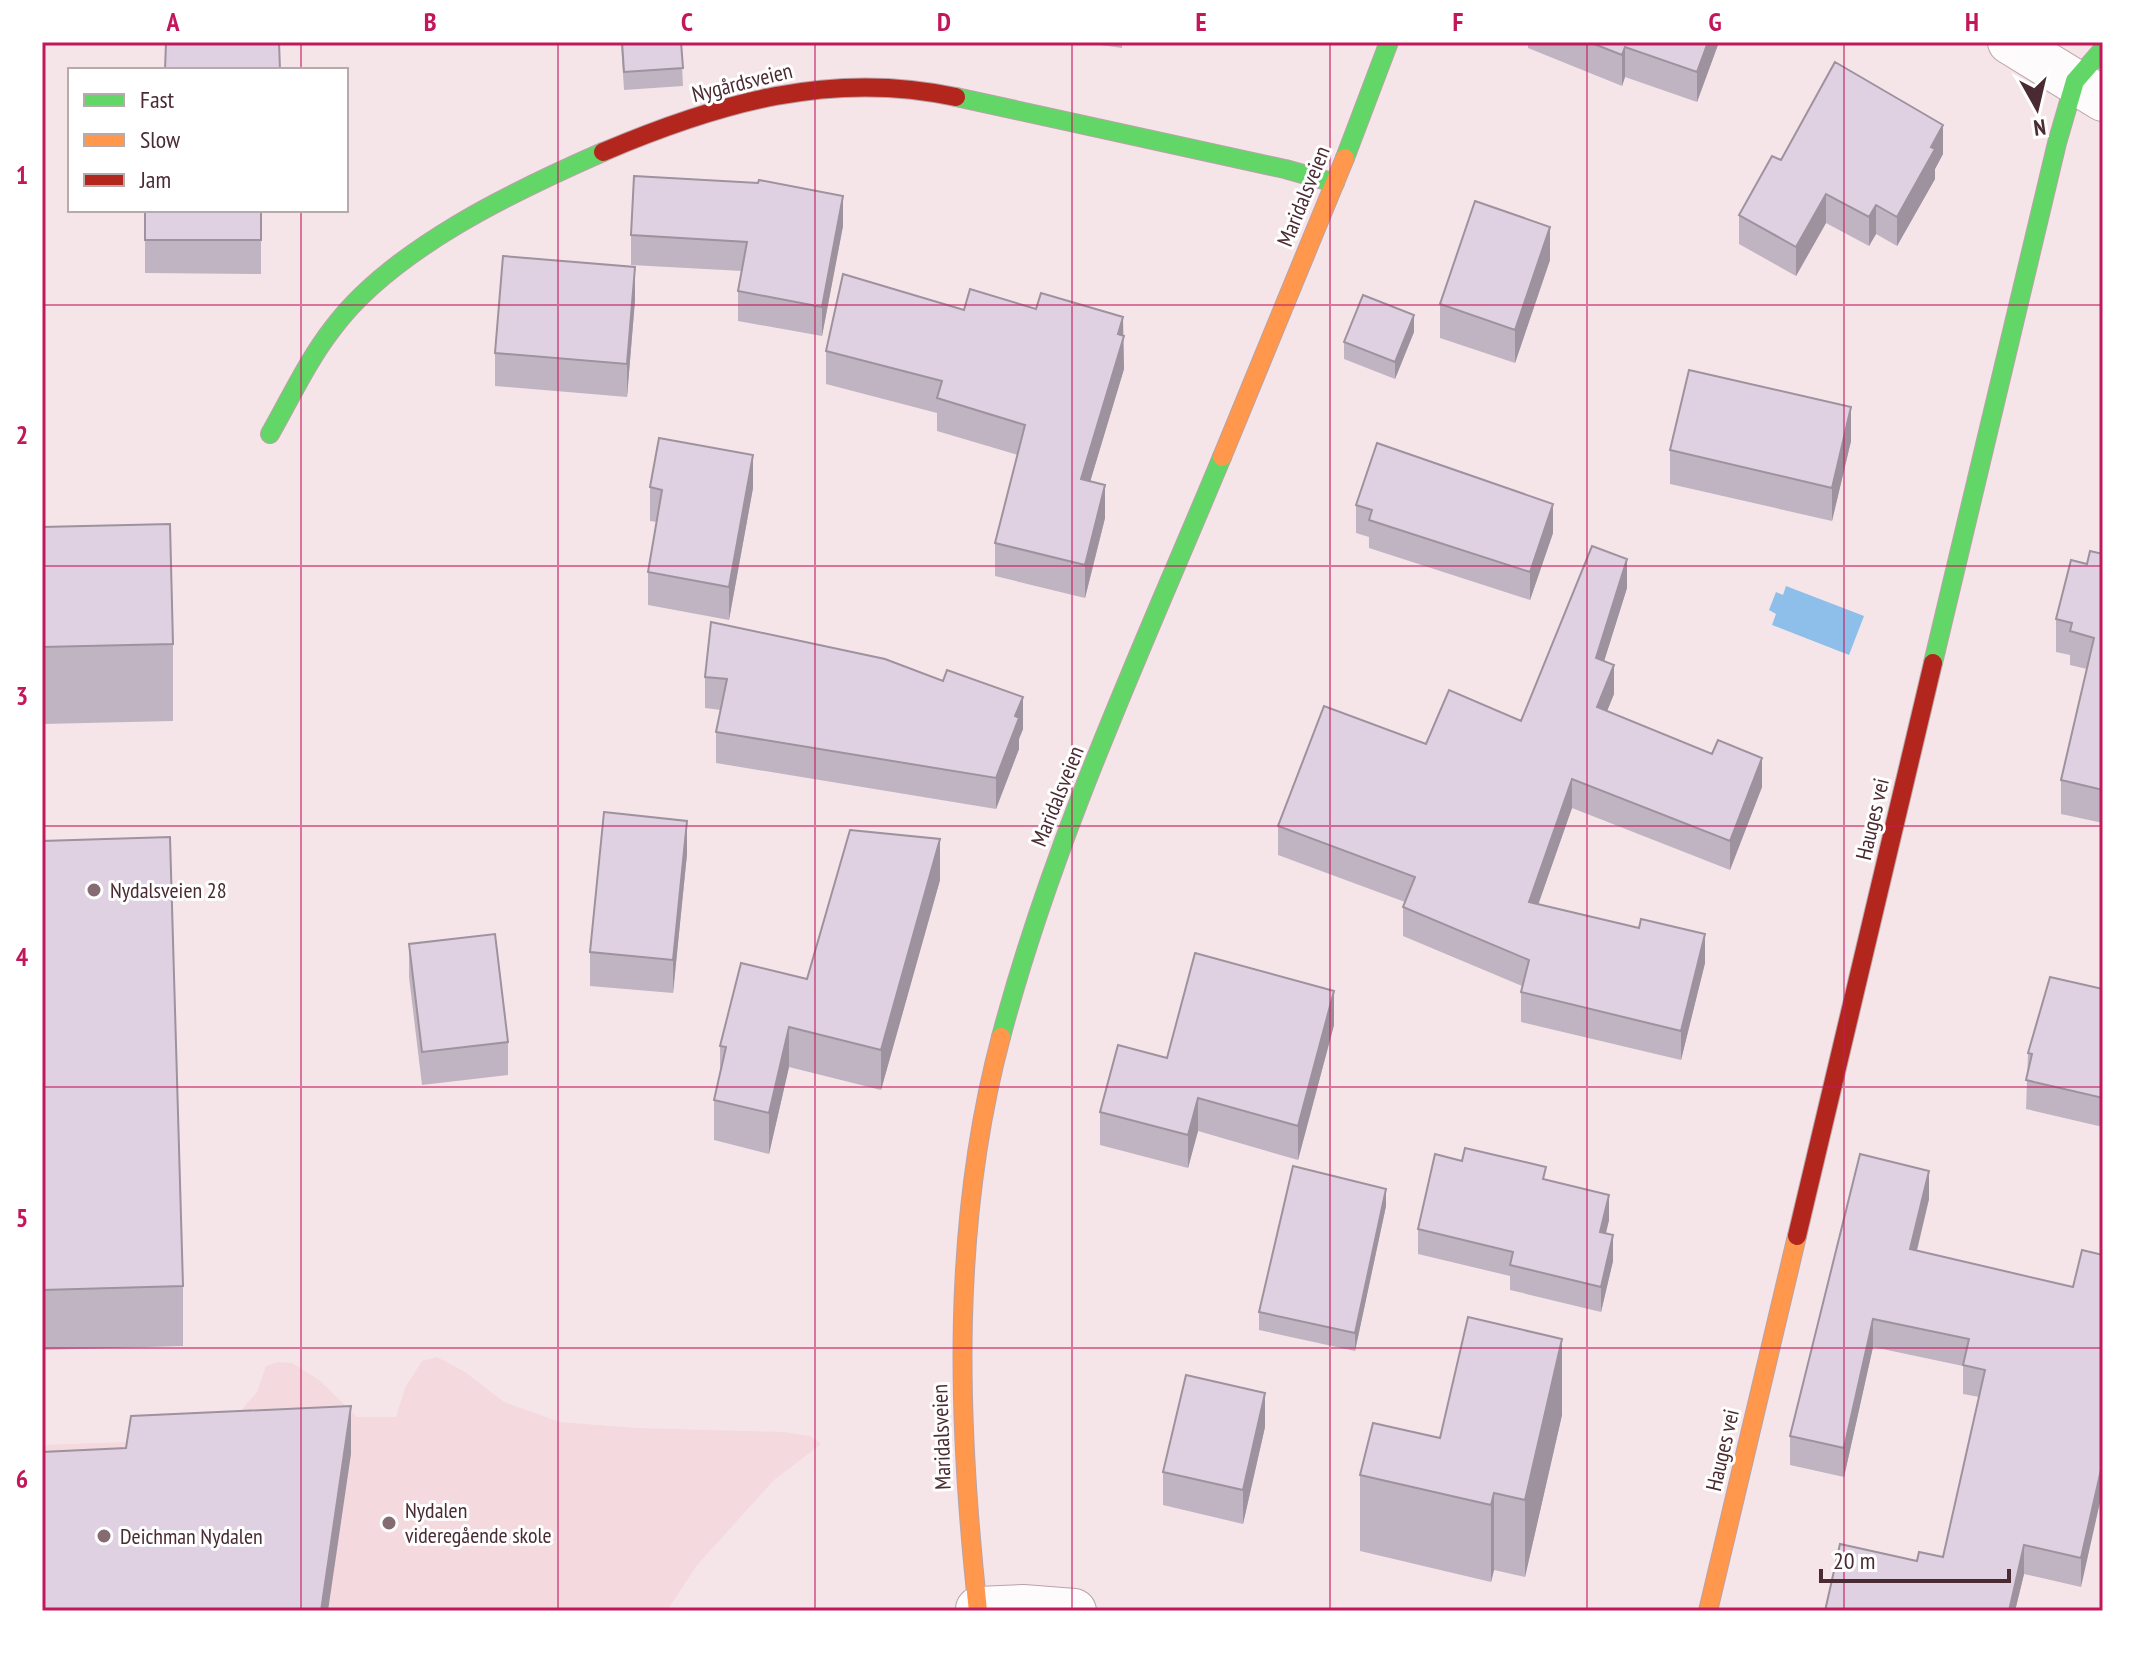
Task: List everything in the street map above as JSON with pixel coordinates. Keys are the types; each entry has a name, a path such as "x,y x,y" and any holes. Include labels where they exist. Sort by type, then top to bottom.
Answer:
{"street":[{"name":"Maridalsveien","path":"978,1610 969,1536 964,1438 963,1369 969,1208 986,1100 1013,991 1050,880 1085,789 1335,183 1389,42"},
{"path":"2010,42 2089,90"},
{"name":"Hauges vei","path":"1708,1611 2057,143 2089,90 2103,49"},
{"name":"Nygårdsveien","path":"270,434 334,326 370,289 415,254 466,222 566,168 676,124 770,95 852,85 897,87 1285,169 1335,183"},
{"path":"978,1610 1023,1607 1074,1611"}],"shaded area":[{"name":"Nydalen videregående skole","path":"437,1357 465,1372 504,1402 560,1422 634,1428 784,1432 810,1436 821,1444 774,1480 697,1565 667,1611 42,1611 42,1445 157,1441 230,1423 257,1392 266,1366 278,1362 292,1363 319,1380 357,1417 396,1417 405,1388 422,1361"}],"water":[{"path":"1786,586 1864,616 1849,655 1772,625 1776,614 1769,610 1776,592 1783,595"}],"building":[{"path":"166,42 279,42 280,68 165,68"},
{"path":"622,42 681,42 683,68 624,72"},
{"path":"1589,42 1708,42 1697,72 1625,47 1622,55"},
{"path":"1835,62 1943,125 1931,147 1935,149 1897,217 1876,205 1869,217 1826,194 1796,247 1739,215 1772,156 1781,160"},
{"path":"634,176 758,183 759,180 843,196 822,307 738,291 747,242 631,235"},
{"path":"1475,201 1550,227 1515,330 1440,304"},
{"path":"145,212 261,212 261,240 145,240"},
{"path":"503,256 635,267 627,364 495,353"},
{"path":"843,274 964,310 970,289 1036,309 1041,293 1123,317 1118,334 1124,336 1081,479 1105,485 1085,565 995,543 1025,425 937,398 942,381 826,351"},
{"path":"1363,295 1414,315 1395,362 1344,342"},
{"path":"1689,370 1851,407 1832,488 1670,450"},
{"path":"659,438 753,455 729,587 648,572 662,490 650,487"},
{"path":"1377,443 1553,504 1530,572 1369,520 1372,510 1356,505"},
{"path":"170,524 173,644 42,647 42,527"},
{"path":"1592,546 1627,559 1596,658 1614,665 1597,707 1712,754 1718,740 1762,758 1730,841 1572,779 1529,902 1639,928 1641,919 1705,934 1681,1031 1521,992 1529,960 1403,907 1415,877 1278,826 1324,706 1426,744 1449,690 1521,721"},
{"path":"2090,551 2103,554 2103,790 2061,780 2094,638 2070,631 2072,623 2056,619 2071,560 2087,564"},
{"path":"711,622 885,659 943,681 947,670 1023,697 1015,716 1019,718 996,778 716,732 727,679 705,677"},
{"path":"604,812 687,821 673,960 590,952"},
{"path":"850,830 940,839 881,1050 789,1027 769,1113 714,1100 726,1047 720,1046 741,963 807,979"},
{"path":"170,837 183,1286 42,1290 42,841"},
{"path":"495,934 508,1042 422,1052 409,944"},
{"path":"1195,953 1334,991 1298,1126 1198,1098 1188,1135 1100,1112 1118,1045 1167,1058"},
{"path":"2050,977 2103,989 2103,1098 2026,1080 2032,1054 2028,1053"},
{"path":"1465,1148 1546,1167 1543,1179 1609,1195 1600,1232 1613,1235 1601,1287 1510,1265 1513,1252 1418,1229 1435,1154 1462,1161"},
{"path":"1860,1154 1929,1171 1910,1249 2073,1287 2082,1250 2103,1255 2103,1461 2081,1558 2024,1545 2009,1611 1825,1611 1840,1544 1917,1561 1919,1552 1943,1557 1985,1370 1963,1365 1969,1339 1873,1319 1844,1448 1790,1436"},
{"path":"1293,1166 1386,1189 1355,1333 1259,1312"},
{"path":"1468,1317 1562,1339 1525,1500 1494,1493 1491,1505 1360,1475 1373,1423 1440,1438"},
{"path":"1186,1375 1265,1393 1243,1490 1163,1472"},
{"path":"351,1406 321,1611 42,1611 42,1452 126,1448 131,1416"}],"traffic: fast":[{"path":"1345,158 1389,42"},
{"path":"1933,663 2057,143 2075,81 2103,49"},
{"path":"956,97 1285,169 1335,183"},
{"path":"270,434 324,340 358,299 388,273 421,248 494,204 603,152"},
{"path":"1001,1037 1022,962 1073,816 1222,457"}],"traffic: slow":[{"path":"1222,457 1345,158"},
{"path":"978,1611 966,1467 963,1322 973,1179 1001,1037"},
{"path":"1708,1611 1797,1236"}],"traffic: jam":[{"path":"603,152 689,119 776,96 864,87 956,97"},
{"path":"1797,1236 1933,663"}],"place":[{"name":"Nydalsveien 28","path":"94,890"},
{"name":"Nydalen videregående skole","path":"389,1523"},
{"name":"Deichman Nydalen","path":"104,1536"}]}
